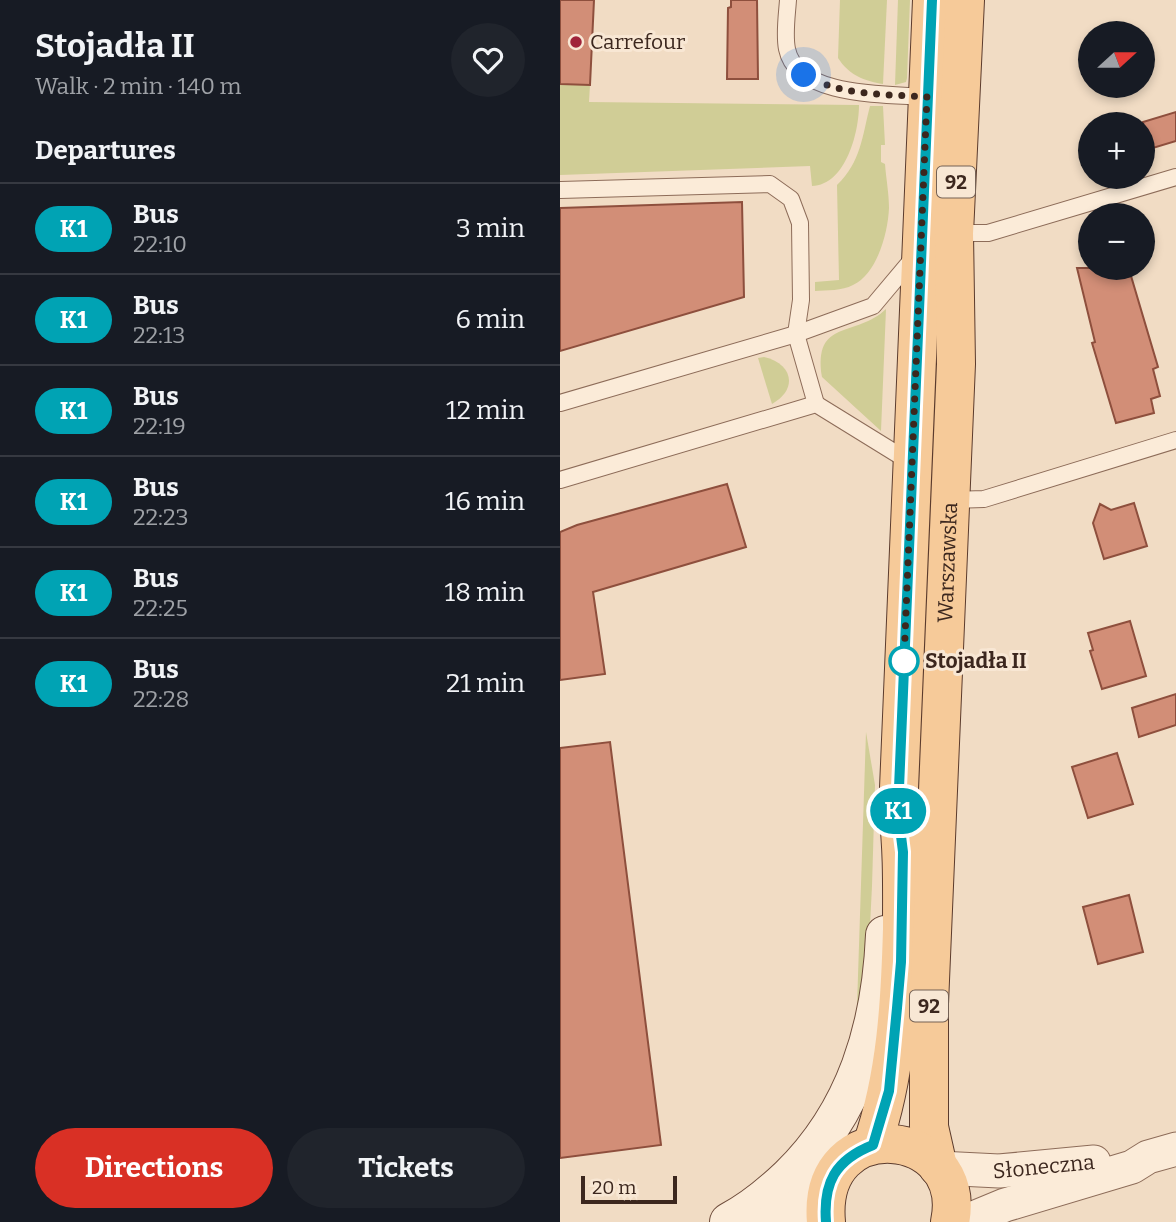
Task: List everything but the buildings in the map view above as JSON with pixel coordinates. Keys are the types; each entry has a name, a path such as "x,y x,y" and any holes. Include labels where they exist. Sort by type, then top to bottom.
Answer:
{"main road":[{"name":"Warszawska","path":"932,0 927,97 938,239 956,364 928,1069 929,1127 939,1167"},
{"name":"Warszawska","path":"873,1145 889,1091 901,962 903,852 898,812 912,464 965,0"},
{"path":"827,1205 834,1173 844,1161 873,1145 892,1143 911,1147 939,1167"},
{"name":"92","path":"939,1167 950,1187 953,1209 950,1222"}],"street":[{"path":"729,1222 764,1200 820,1143 845,1104 864,1060 882,979 889,849 898,812"},
{"name":"Słoneczna","path":"939,1167 977,1172 999,1171 1066,1166 1128,1155 1162,1153"},
{"name":"Słoneczna","path":"964,1222 1005,1205 1132,1167 1162,1153"},
{"path":"774,1222 811,1201 827,1205"}],"lane":[{"path":"788,0 787,49 793,65 804,75 820,84 854,92 927,97"},
{"path":"560,403 796,334 873,306 938,239 988,233 1176,177"},
{"path":"560,190 770,184 784,192 791,199 800,223 801,300 796,334 816,404 912,464"},
{"path":"560,480 816,404"},
{"path":"951,500 984,499 1176,440"}],"shaded area":[{"path":"840,0 887,0 883,84 858,76 847,69 838,58"},
{"path":"898,0 910,0 907,78 906,82 895,85"},
{"path":"560,84 590,85 589,102 859,105 853,142 842,167 834,177 812,186 810,166 560,175"},
{"path":"870,106 883,106 885,145 881,145 881,162 885,164 889,208 880,252 869,272 853,285 815,291 815,282 839,280 837,185 856,158"},
{"path":"886,309 881,431 822,377 821,358 830,337 874,318"},
{"path":"764,357 781,365 789,377 786,391 772,404 758,358"},
{"path":"866,732 875,785 872,886 868,966 856,1037"}],"bus line":[{"name":"K1","path":"826,1222 827,1188 834,1173 844,1161 873,1145 889,1091 901,962 903,852 898,812 932,0"}],"place":[{"name":"Carrefour","path":"576,42"},
{"name":"Stojadła II","path":"904,661"}],"route":[{"path":"804,75 820,84 854,92 927,97 904,661"}]}
